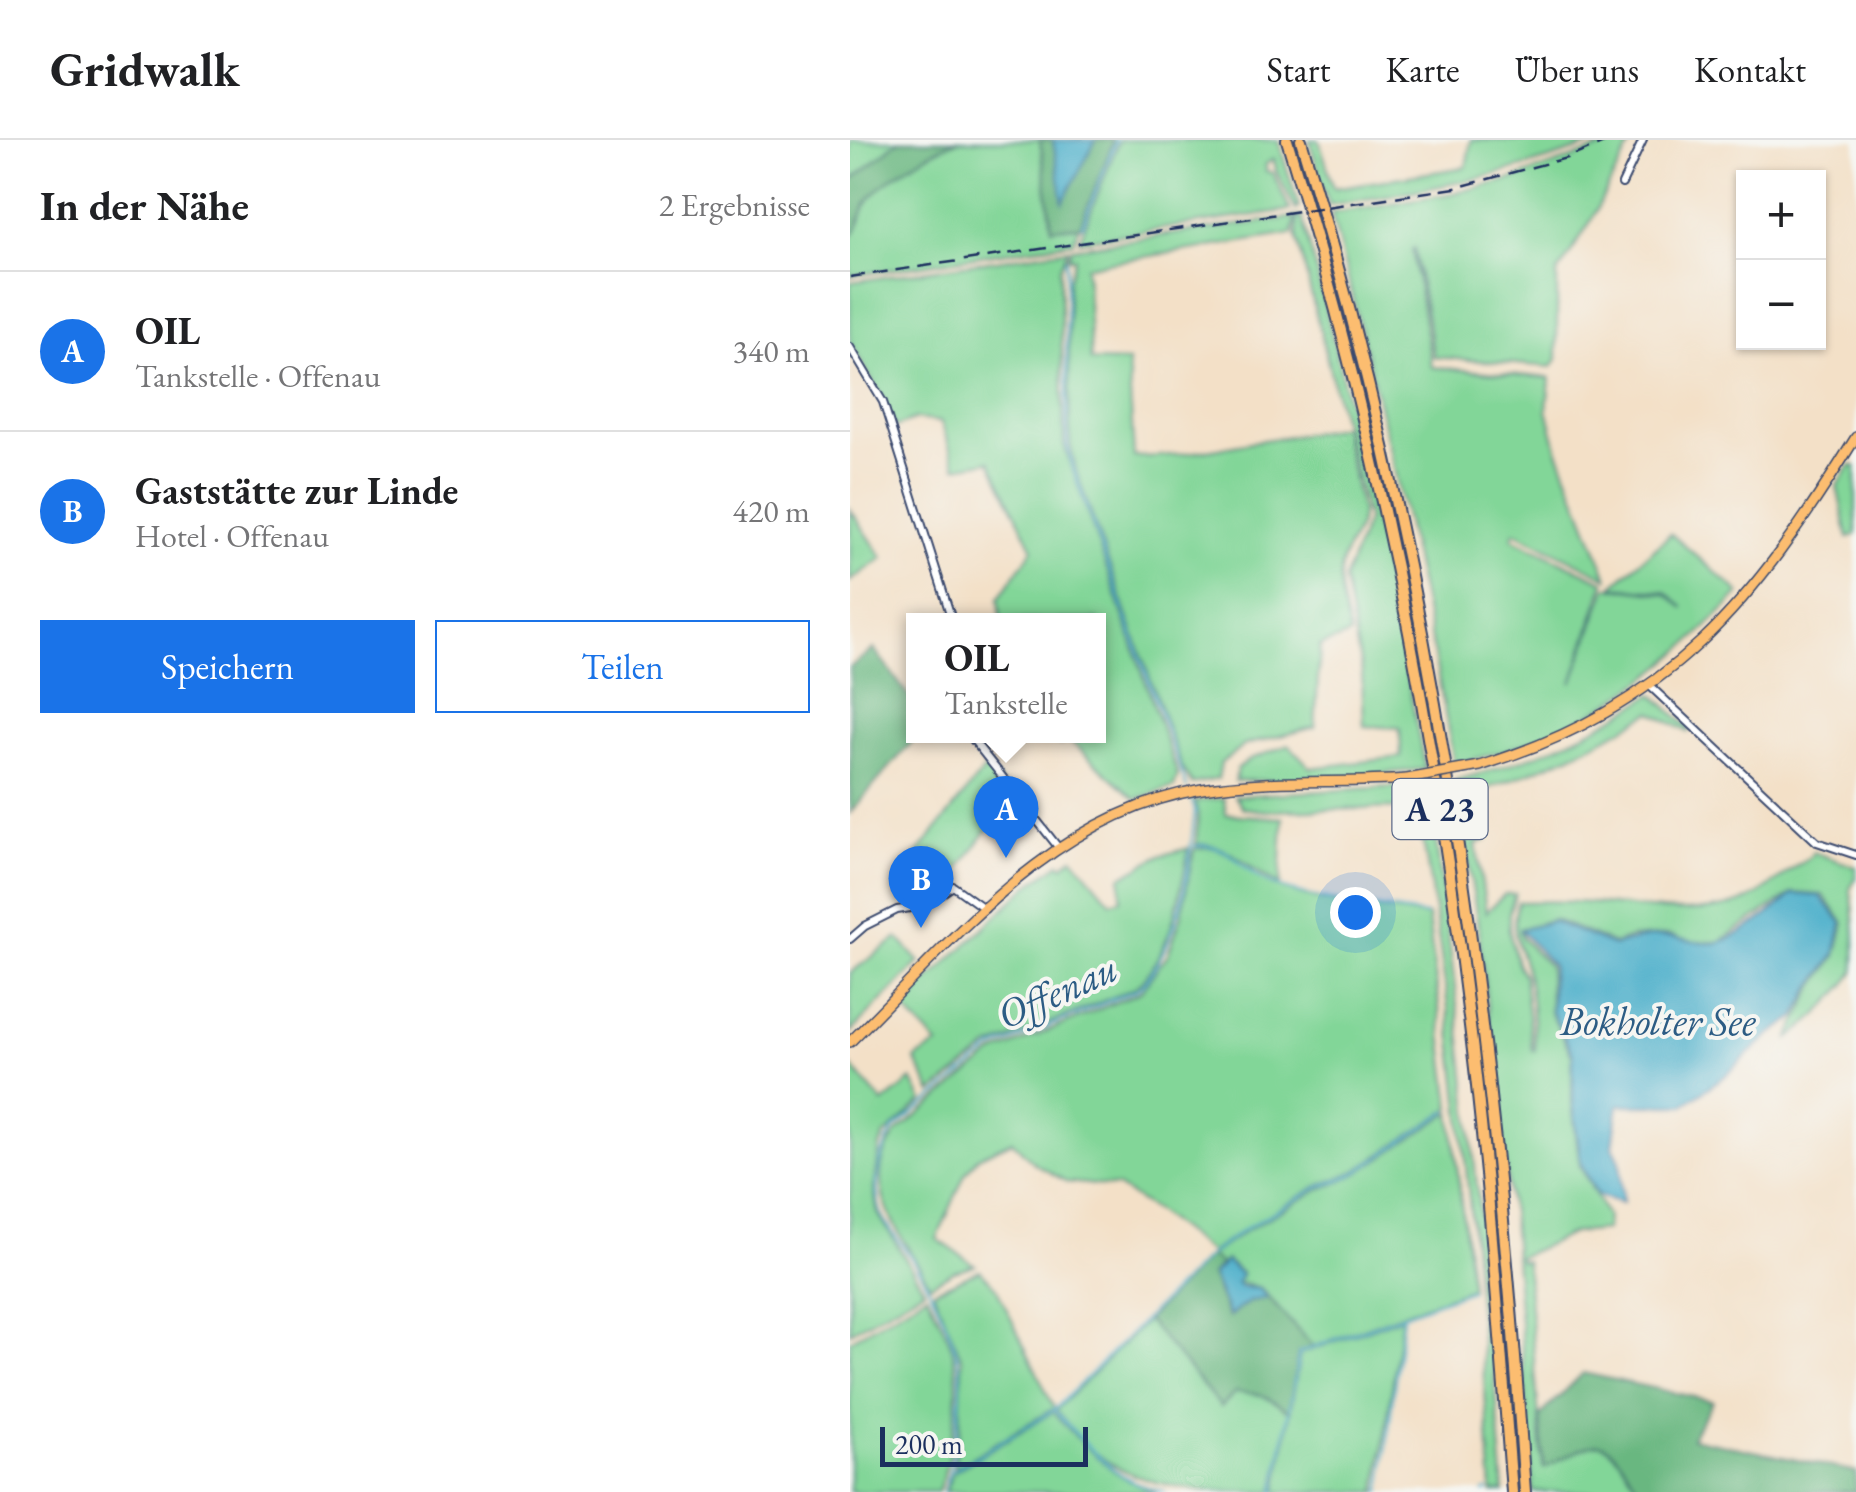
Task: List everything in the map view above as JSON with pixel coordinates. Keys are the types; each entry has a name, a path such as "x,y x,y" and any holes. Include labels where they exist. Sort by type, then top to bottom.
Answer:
{"highway":[{"name":"A 23","path":"1287,140 1360,398 1404,604 1441,816 1470,1024 1492,1231 1512,1492"},
{"name":"A 23","path":"1301,140 1372,397 1418,605 1455,814 1499,1172 1526,1492"}],"main road":[{"path":"850,1042 985,909 1058,847 1103,821 1181,793 1204,789 1407,780 1480,766 1552,741 1604,715 1650,686 1746,598 1856,437"}],"street":[{"path":"1622,184 1644,140"},
{"path":"850,347 883,402 950,613"},
{"path":"1650,686 1817,842 1856,854"},
{"path":"976,743 1058,847"},
{"path":"850,939 865,926 897,910 924,906 953,886 985,909"}],"green space":[{"path":"850,140 899,140 850,182"},
{"path":"899,140 958,140 922,158 885,184 867,202 850,237 850,182"},
{"path":"958,140 1040,140 1052,228 1080,226 1073,242 850,276 850,237 867,202 909,166"},
{"path":"1040,140 1053,140 1063,200 1096,140 1114,140 1080,226 1052,228"},
{"path":"1119,140 1278,140 1299,207 1296,210 1274,159 1266,164 1266,171 1273,173 1290,210 1079,241"},
{"path":"1309,140 1319,140 1334,188 1466,167 1471,140 1604,140 1503,172 1329,205"},
{"path":"1633,140 1589,224 1557,274 1557,359 1552,367 1434,357 1414,249 1432,367 1550,378 1547,410 1558,451 1608,578 1515,532 1512,538 1605,582 1572,683 1607,587 1666,594 1684,608 1666,592 1612,586 1671,534 1740,593 1677,654 1611,702 1538,739 1454,764 1399,487 1331,213 1513,179"},
{"path":"1295,217 1293,234 1086,266 1091,361 1128,362 1134,457 1197,452 1341,426 1361,511 1340,576 1350,635 1320,646 1315,727 1245,745 1221,763 1218,779 1192,784 1182,768 1077,474 1070,444 1068,281 1075,258 1068,258 1072,248"},
{"path":"1297,217 1302,217 1353,423 1425,769 1329,779 1235,781 1237,769 1250,759 1289,745 1311,768 1401,757 1400,728 1364,726 1362,673 1344,580 1367,520 1297,237"},
{"path":"1068,249 1060,268 1064,445 1178,775 1174,787 1136,799 1073,743 1106,743 1106,613 1000,613 999,598 1033,549 990,461 956,467 941,422 916,419 895,427 850,343 850,282"},
{"path":"1850,466 1856,466 1856,535 1848,538 1837,486"},
{"path":"850,509 883,558 850,581"},
{"path":"874,649 906,692 906,743 911,743 850,813 850,667"},
{"path":"1653,694 1690,729 1688,732 1651,712 1571,755 1486,789 1488,839 1476,844 1486,912 1505,894 1515,894 1509,930 1524,976 1532,1050 1530,987 1515,933 1518,902 1577,902 1674,911 1721,908 1760,893 1813,852 1856,867 1850,889 1854,973 1824,1009 1788,1040 1813,989 1836,956 1844,923 1823,895 1793,893 1719,942 1688,942 1670,935 1631,938 1614,944 1553,919 1519,929 1522,938 1549,966 1550,1012 1572,1055 1572,1104 1580,1166 1607,1216 1606,1230 1573,1233 1519,1257 1526,1261 1543,1467 1593,1442 1605,1444 1641,1492 1533,1492 1513,1230 1477,919 1456,780 1558,746"},
{"path":"987,766 1012,795 958,871 926,901 899,877"},
{"path":"1428,785 1472,1138 1504,1492 1492,1492 1465,1156 1446,989 1420,823 1405,808 1264,811 1243,808 1235,796"},
{"path":"1224,798 1226,814 1283,818 1280,885 1220,848 1196,844 1195,801"},
{"path":"1209,847 1227,853 1266,882 1293,892 1428,916 1451,1108 1354,1172 1316,1187 1210,1253 1117,1187 1067,1182 1034,1163 1012,1141 978,1157 965,1174 937,1239 975,1265 954,1271 930,1285 897,1230 882,1193 885,1154 896,1133 993,1054 1140,992 1168,954 1181,917 1194,849"},
{"path":"1189,848 1178,905 1166,940 1135,988 989,1048 932,1093 915,1059 938,1045 899,1003 916,992 1028,886 1060,863 1063,866 1073,857 1111,902 1121,899 1121,877 1159,856"},
{"path":"898,938 920,962 850,1033 850,973"},
{"path":"850,1065 883,1103 912,1080 923,1101 885,1135 874,1190 878,1213 924,1289 850,1332"},
{"path":"1451,1112 1471,1288 1313,1347 1260,1288 1238,1283 1241,1273 1226,1260 1221,1264 1209,1256 1318,1190 1355,1175"},
{"path":"1209,1256 1221,1264 1211,1275 1228,1317 1250,1301 1268,1298 1313,1347 1298,1353 1289,1411 1262,1395 1236,1392 1221,1407 1147,1320"},
{"path":"980,1270 996,1287 1054,1408 954,1468 962,1359 933,1291"},
{"path":"927,1294 951,1345 957,1385 952,1441 938,1492 850,1492 850,1340"},
{"path":"1402,1317 1377,1492 1277,1492 1300,1354"},
{"path":"1147,1320 1220,1406 1236,1392 1262,1395 1289,1411 1274,1492 1201,1490 1134,1475 1092,1451 1056,1410"},
{"path":"1583,1373 1713,1401 1691,1438 1856,1472 1856,1492 1641,1492 1618,1458 1601,1445 1591,1445 1544,1468 1540,1416"},
{"path":"1053,1412 1112,1470 1157,1492 945,1492 952,1473"}],"water":[{"path":"1053,140 1096,140 1063,202"},
{"name":"Bokholter See","path":"1793,894 1820,896 1842,923 1835,955 1796,1017 1684,1105 1619,1105 1613,1146 1620,1161 1623,1203 1598,1196 1581,1164 1573,1104 1573,1054 1551,1011 1552,965 1520,930 1552,921 1614,946 1661,937 1714,943 1743,931"},
{"path":"1226,1261 1241,1274 1237,1283 1241,1287 1259,1289 1267,1298 1250,1301 1229,1316 1212,1275"}],"waterway":[{"name":"Offenau","path":"1082,226 1116,140"},
{"name":"Offenau","path":"1066,259 1067,445 1187,788"},
{"name":"Offenau","path":"943,1492 958,1424 957,1355 933,1297 881,1212 877,1181 884,1149 893,1130 992,1050 1138,989 1164,950 1180,906 1195,811 1190,795"},
{"path":"1194,846 1226,852 1257,876 1283,888 1426,915"},
{"path":"952,1471 1054,1410 1208,1256 1246,1228 1317,1188 1354,1174 1448,1111"},
{"path":"1275,1492 1299,1353 1471,1290"},
{"path":"1381,1492 1403,1317"},
{"path":"1056,1412 1118,1472 1165,1492"},
{"path":"1484,1492 1488,1490"}],"railway":[{"path":"850,277 1455,188 1570,157 1611,140"}],"place":[{"name":"OIL","path":"1006,858"},
{"name":"Gaststätte zur Linde","path":"921,928"}]}
